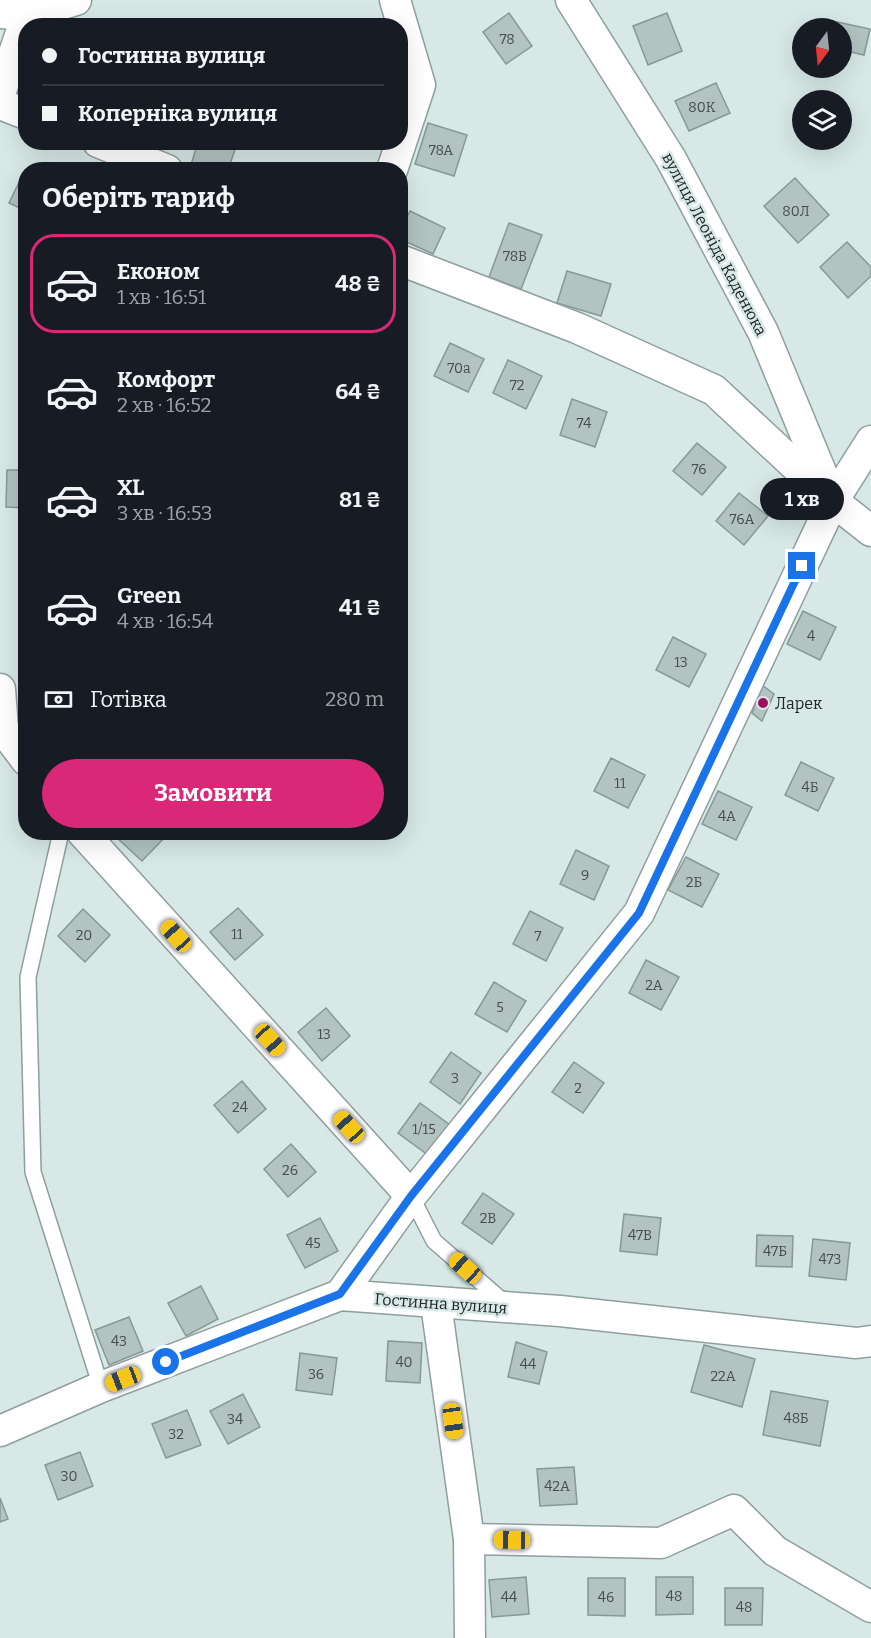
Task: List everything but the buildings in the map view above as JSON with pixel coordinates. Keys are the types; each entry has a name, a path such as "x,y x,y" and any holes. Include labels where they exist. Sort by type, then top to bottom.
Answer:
{"street":[{"path":"0,94 14,14 76,0"},
{"path":"394,0 400,18"},
{"name":"вулиця Леоніда Каденюка","path":"571,0 671,159 763,332 832,501"},
{"path":"408,46 420,85 408,121"},
{"path":"0,104 18,111"},
{"path":"118,150 147,162"},
{"path":"408,263 577,328 714,390 832,501 871,531"},
{"path":"340,1294 411,1196 639,913 832,501 871,441"},
{"path":"0,689 3,729 18,749"},
{"path":"89,840 411,1196"},
{"name":"Гостинна вулиця","path":"0,1431 101,1388 340,1294 436,1304 510,1308 856,1343 871,1341"},
{"path":"436,1304 470,1539 470,1638"},
{"path":"470,1539 662,1543 734,1510 775,1551 871,1607"}],"lane":[{"path":"59,840 28,977 33,1172 101,1388"},
{"path":"411,1196 434,1241 510,1308"}],"place":[{"name":"Ларек","path":"763,703"}],"route":[{"path":"166,1362 340,1294 411,1196 639,913 802,566"}]}
